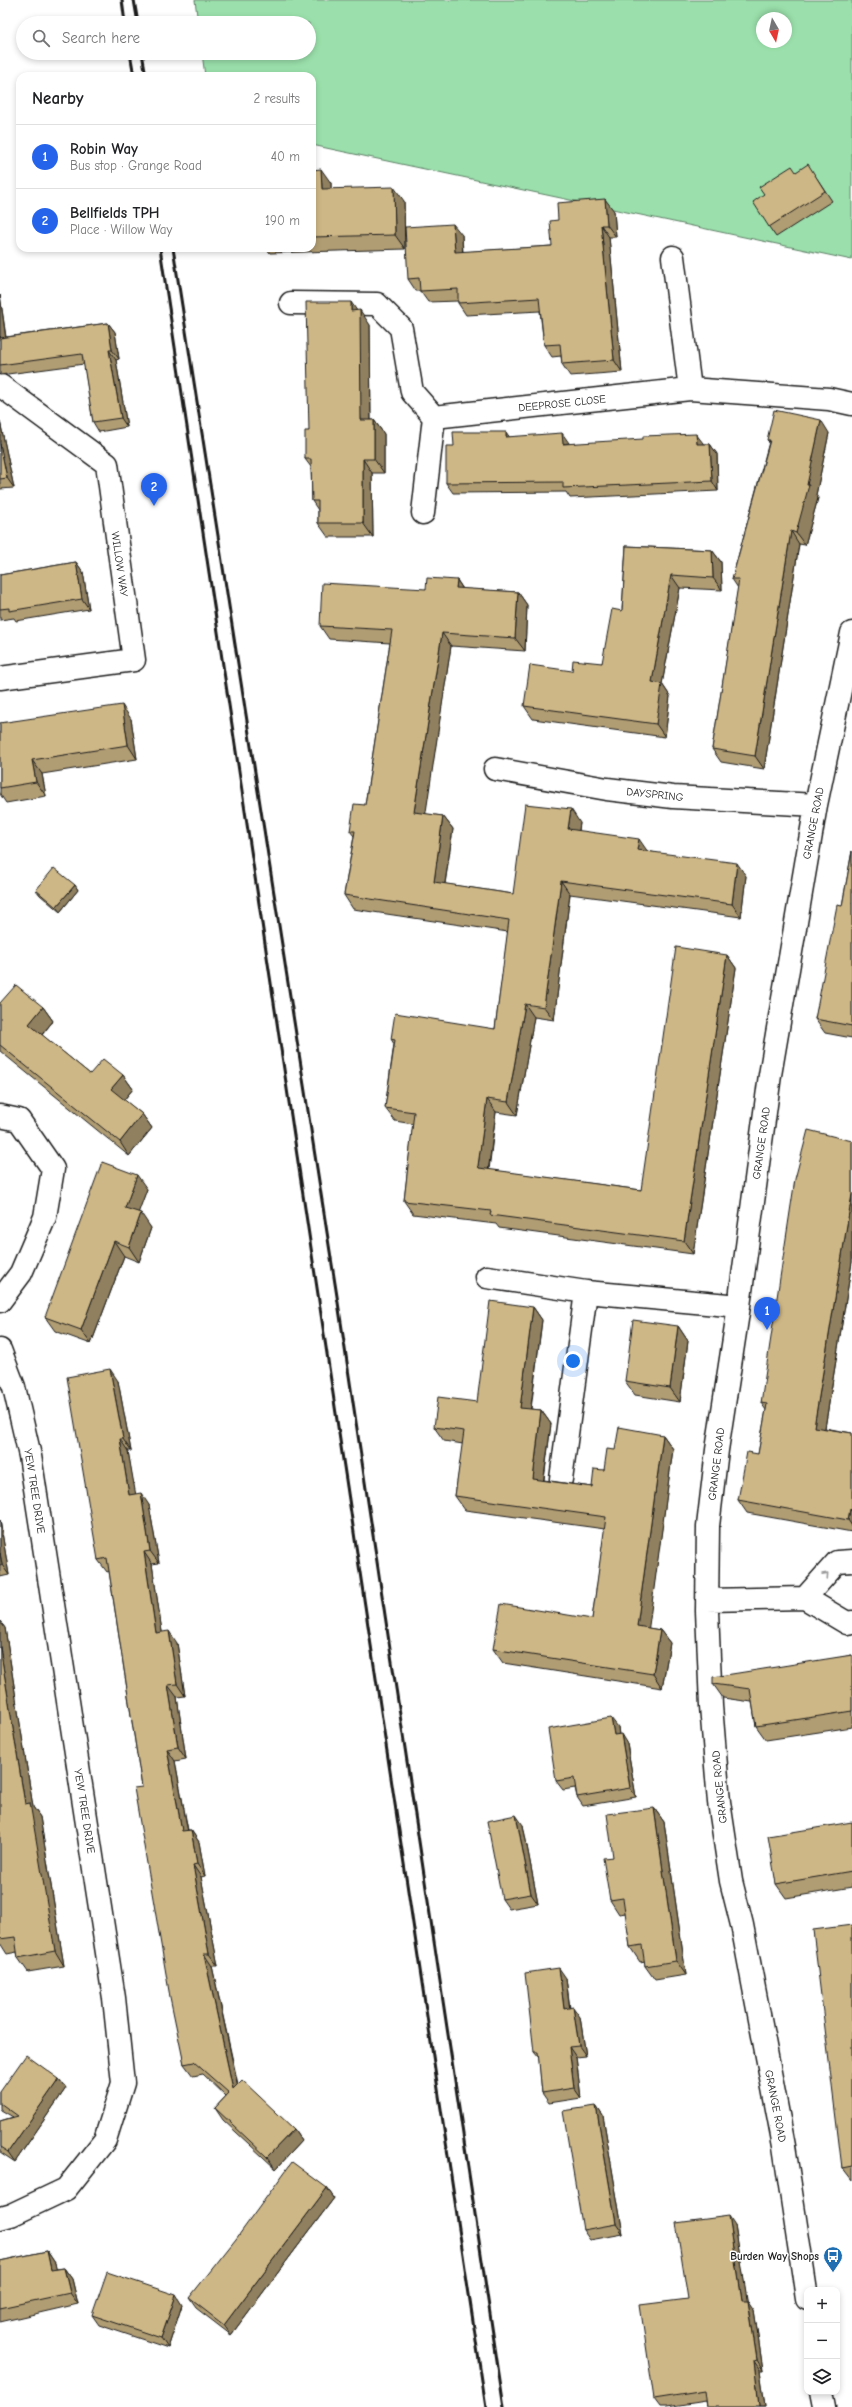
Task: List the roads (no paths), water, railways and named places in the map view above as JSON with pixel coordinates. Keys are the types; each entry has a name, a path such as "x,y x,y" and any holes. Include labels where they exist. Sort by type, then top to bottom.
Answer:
{"street":[{"path":"673,257 690,389"},
{"path":"291,303 377,304 401,328 412,392 434,417 423,513"},
{"name":"WILLOW WAY","path":"0,678 134,660 107,464 1,386"},
{"name":"DEEPROSE CLOSE","path":"434,417 690,389 829,399 852,404"},
{"name":"GRANGE ROAD","path":"805,2287 784,2146 742,1925 731,1881 720,1810 711,1706 707,1600 708,1526 717,1450 739,1306 770,1075 816,805 852,633"},
{"name":"DAYSPRING","path":"495,769 607,788 673,797 816,805"},
{"path":"0,1116 20,1120 53,1169 45,1217 21,1273 0,1301"},
{"path":"487,1277 586,1292 739,1306"},
{"path":"561,1479 586,1292"},
{"name":"YEW TREE DRIVE","path":"0,1350 14,1386 30,1456 114,1998 123,2083 105,2140 66,2189 12,2215 0,2218"},
{"path":"805,1598 837,1562 852,1561"},
{"path":"707,1600 805,1598 847,1623 852,1622"},
{"path":"822,2395 824,2407"}],"railway":[{"path":"122,0 124,16"},
{"path":"134,0 137,16"},
{"path":"131,60 133,72"},
{"path":"143,60 145,72"},
{"path":"161,252 486,2407"},
{"path":"174,252 339,1309 504,2407"}],"place":[{"name":"Bellfields TPH","path":"154,506"},
{"name":"Robin Way","path":"767,1330"},
{"name":"Burden Way Shops","path":"833,2273"}]}
